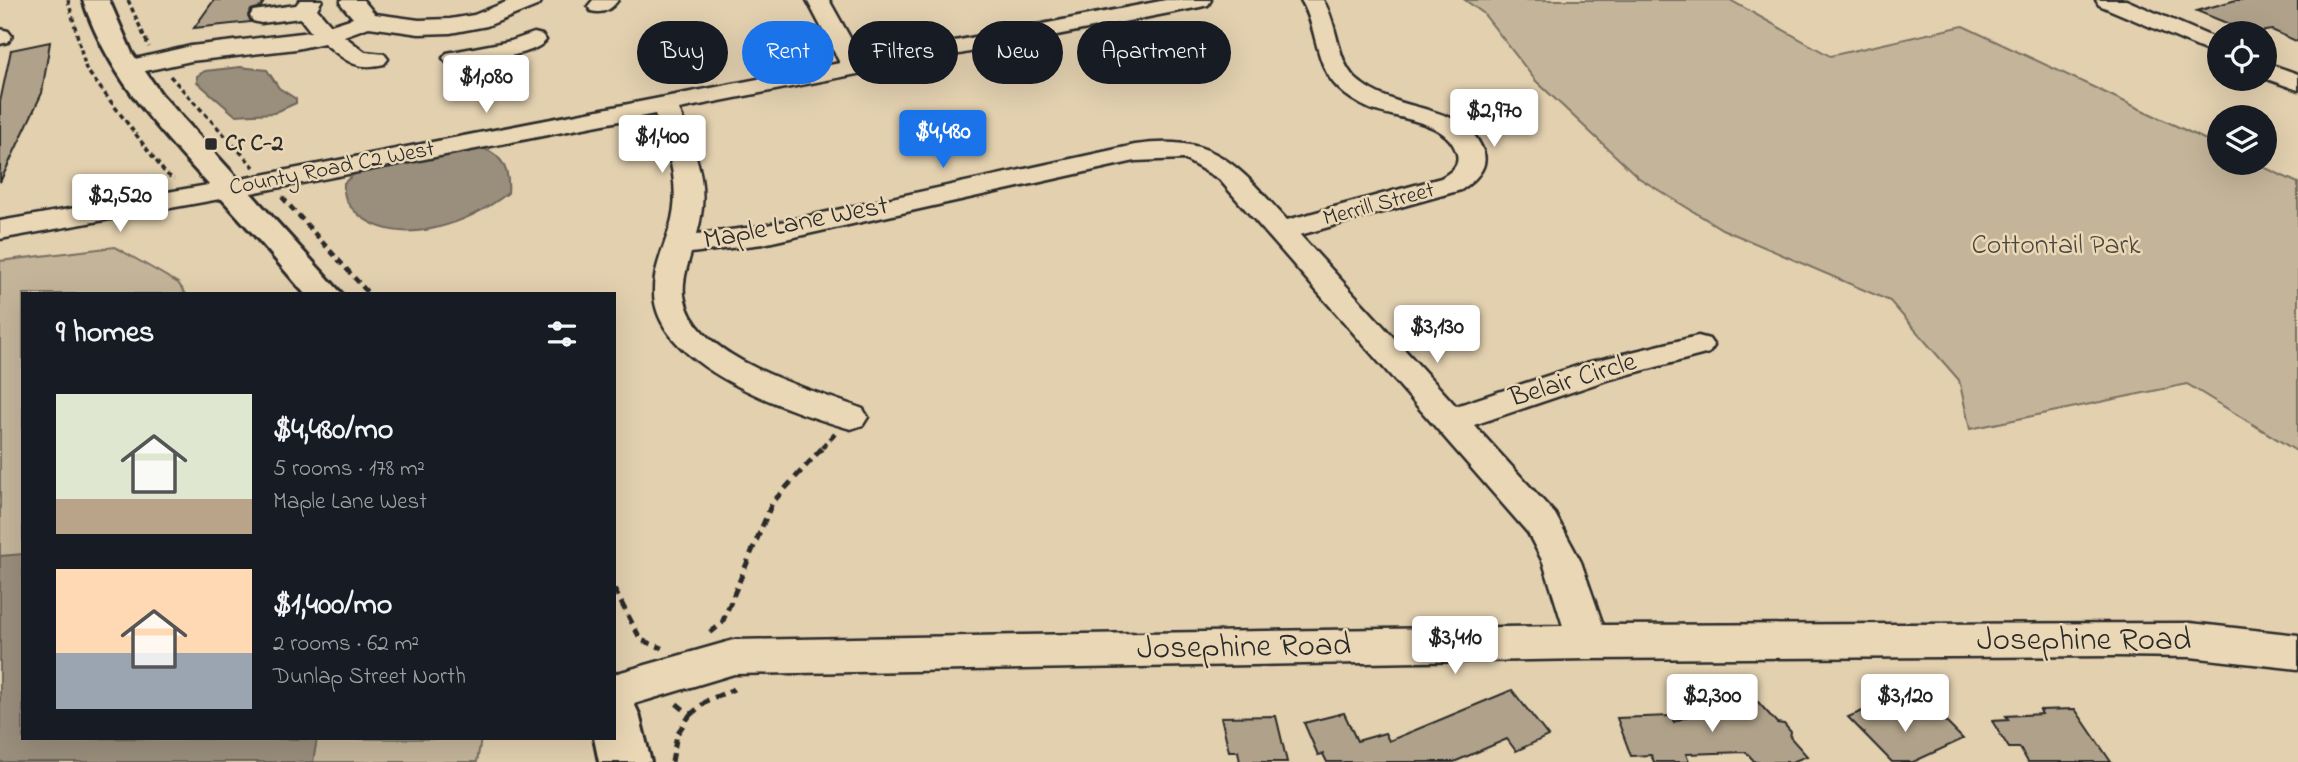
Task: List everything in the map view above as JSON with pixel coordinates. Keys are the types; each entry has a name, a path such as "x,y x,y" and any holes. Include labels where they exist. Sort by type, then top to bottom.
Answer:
{"main road":[{"path":"96,0 112,42 127,68 159,110 322,292"},
{"path":"616,723 625,762"}],"street":[{"path":"352,0 352,4 368,20"},
{"path":"127,68 157,58 206,49 299,42 368,20 406,25 450,26 479,21 531,0"},
{"path":"818,0 848,55"},
{"path":"1076,0 1094,20"},
{"name":"County Road C2 West","path":"958,46 1200,0"},
{"name":"Merrill Street","path":"1281,231 1451,184 1470,168 1472,158 1470,148 1452,129 1430,119 1380,104 1350,87 1336,67 1322,17 1312,0"},
{"path":"2107,0 2207,44"},
{"path":"261,16 309,6 316,25 359,59 376,59"},
{"path":"406,25 438,6"},
{"path":"479,21 496,50"},
{"path":"455,58 517,47 534,40"},
{"name":"County Road C2 West","path":"0,230 231,189 848,67"},
{"path":"2277,74 2298,83"},
{"path":"664,104 690,182 690,202 681,245 671,272 669,301 677,320 689,338 708,355 735,370 851,416"},
{"name":"Maple Lane West","path":"681,245 763,235 1135,153 1181,149 1200,154 1229,173 1281,231"},
{"path":"1281,231 1542,524 1562,562 1590,642"},
{"name":"Belair Circle","path":"1450,420 1598,371 1698,346"},
{"name":"Josephine Road","path":"616,691 734,657 1590,642 2115,639 2190,640 2298,652"}],"path":[{"path":"128,0 136,22 160,65 367,292"},
{"path":"699,639 722,623 772,503 851,416"},
{"path":"616,593 641,640 662,649 671,647"},
{"path":"672,762 677,734 690,715 676,703"}],"green space":[{"name":"Cottontail Park","path":"1465,0 1730,0 1830,56 1963,26 2207,140 2207,175 2277,173 2298,183 2298,452 2187,384 1970,429 1959,380 1890,301 1722,229 1639,178 1536,81 1483,13"},
{"path":"115,247 178,283 185,292 21,292 21,740 481,740 477,762 0,762 0,261"}],"shaded area":[{"path":"240,67 267,70 279,88 296,99 296,103 274,113 235,115 197,82 197,76 205,71"},
{"path":"479,147 494,153 503,164 508,177 508,193 475,214 455,222 415,231 395,230 376,225 359,215 345,197 344,183 363,166"},
{"path":"21,554 21,740 317,740 313,762 0,762 0,556"}],"building":[{"path":"214,0 265,0 261,7 251,10 248,15 251,22 194,28"},
{"path":"2236,0 2298,0 2298,42 2277,32 2277,21 2222,21 2197,11"},
{"path":"50,42 42,93 0,182 0,102 11,50"},
{"path":"1512,690 1548,736 1516,751 1507,739 1454,762 1327,762 1323,754 1318,755 1304,723 1344,713 1357,741 1385,733 1389,741"},
{"path":"1737,695 1747,706 1758,702 1777,723 1784,724 1791,732 1790,737 1807,756 1792,762 1755,762 1746,752 1686,754 1689,762 1654,762 1651,755 1631,756 1617,718 1671,716 1674,722"},
{"path":"1879,704 1895,719 1915,711 1925,720 1938,714 1963,739 1913,762 1892,762 1848,717"},
{"path":"2075,709 2111,762 2028,762 2020,748 2009,748 1992,721 2009,720 2006,716 2042,714 2040,710"},
{"path":"1276,716 1287,762 1240,762 1238,751 1229,751 1221,717"}],"place":[{"name":"Cr C-2","path":"211,144"}]}
